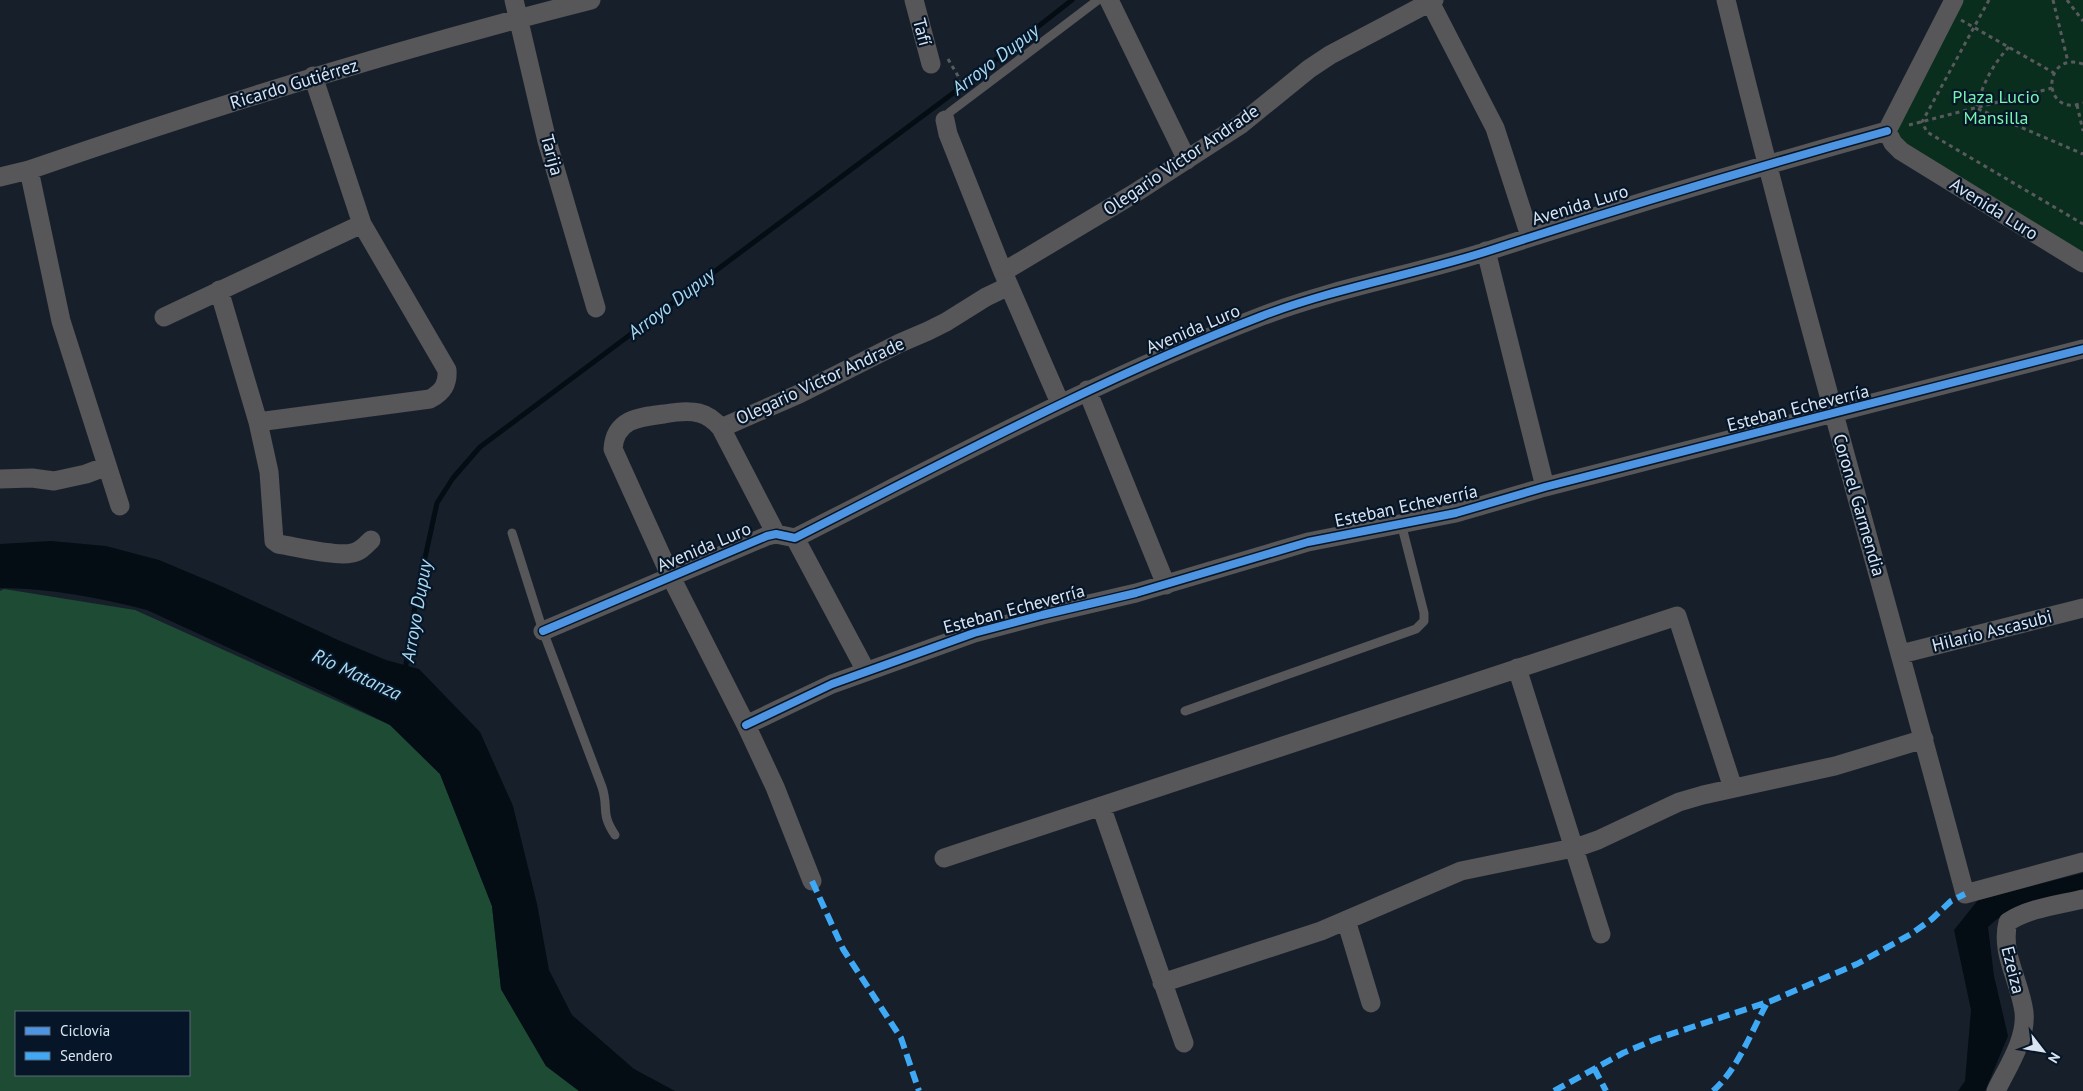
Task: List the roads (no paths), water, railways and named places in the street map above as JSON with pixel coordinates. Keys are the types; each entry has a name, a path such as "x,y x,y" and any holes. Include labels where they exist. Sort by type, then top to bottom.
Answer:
{"street":[{"name":"Tarija","path":"514,0 547,141 596,308"},
{"name":"Ricardo Gutiérrez","path":"0,177 29,170 314,76 519,18 591,0"},
{"name":"Tafí","path":"914,0 931,64"},
{"path":"1109,0 1186,160"},
{"name":"Coronel Garmendia","path":"1726,0 1766,164 1965,894 2083,862"},
{"path":"1430,1 1495,128 1530,236"},
{"name":"Olegario Victor Andrade","path":"671,577 613,450 613,440 616,433 627,422 637,417 685,411 699,413 712,418 721,428 799,394 946,322 986,297 1006,279 1240,125 1309,69 1330,55 1430,1"},
{"path":"1887,131 1951,6"},
{"path":"258,422 430,399 444,388 448,378 447,370 362,224 314,76"},
{"path":"945,120 948,134 1006,279 1060,404"},
{"name":"Avenida Luro","path":"543,632 767,536 776,534 795,538 1087,390 1262,316 1291,306 1486,251 1766,164 1887,131 1901,151 2083,263"},
{"path":"29,170 61,321 120,506"},
{"path":"164,317 362,224"},
{"path":"1486,251 1545,487"},
{"path":"219,290 258,422 269,472 274,540 278,544 342,554 353,553 371,540"},
{"name":"Esteban Echeverría","path":"746,725 832,684 982,630 1136,594 1308,542 1484,506 1545,487 2083,349"},
{"path":"1087,390 1166,584"},
{"path":"721,428 776,534"},
{"path":"0,479 32,478 54,481 86,474 108,466"},
{"path":"795,538 866,671"},
{"path":"671,577 746,725 774,787 812,881"},
{"name":"Hilario Ascasubi","path":"1901,654 2083,608"},
{"path":"944,858 1677,616 1733,788"},
{"path":"1517,668 1601,934"},
{"path":"1162,983 1321,931 1460,871 1574,848 1598,840 1680,802 1733,788 1835,766 1924,739"},
{"path":"1100,806 1184,1043"},
{"name":"Ezeiza","path":"1996,1091 2017,1048 2023,1027 2024,1012 2005,941 2008,922 2017,916 2083,899"},
{"path":"1346,920 1371,1003"}],"lane":[{"path":"945,120 950,112 1098,0"},
{"path":"1185,711 1416,629 1424,621 1424,613 1402,523"},
{"path":"512,533 543,632 602,787 605,796 605,815 615,835"}],"water":[{"name":"Río Matanza","path":"51,541 106,546 159,560 221,586 338,640 386,660 419,669 480,732 513,806 537,904 549,970 572,1015 634,1069 675,1091 579,1091 546,1066 501,989 492,906 440,774 390,725 147,610 74,594 0,588 0,544"},
{"path":"2083,873 2083,893 2003,914 1988,927 1994,976 2008,1036 1985,1091 1958,1091 1965,1081 1971,1010 1954,930 1978,900"}],"waterway":[{"name":"Arroyo Dupuy","path":"405,671 416,599 437,503 453,478 480,447 952,94 1072,0"}],"park label":[{"name":"Plaza Lucio Mansilla","path":"1996,107"}]}
